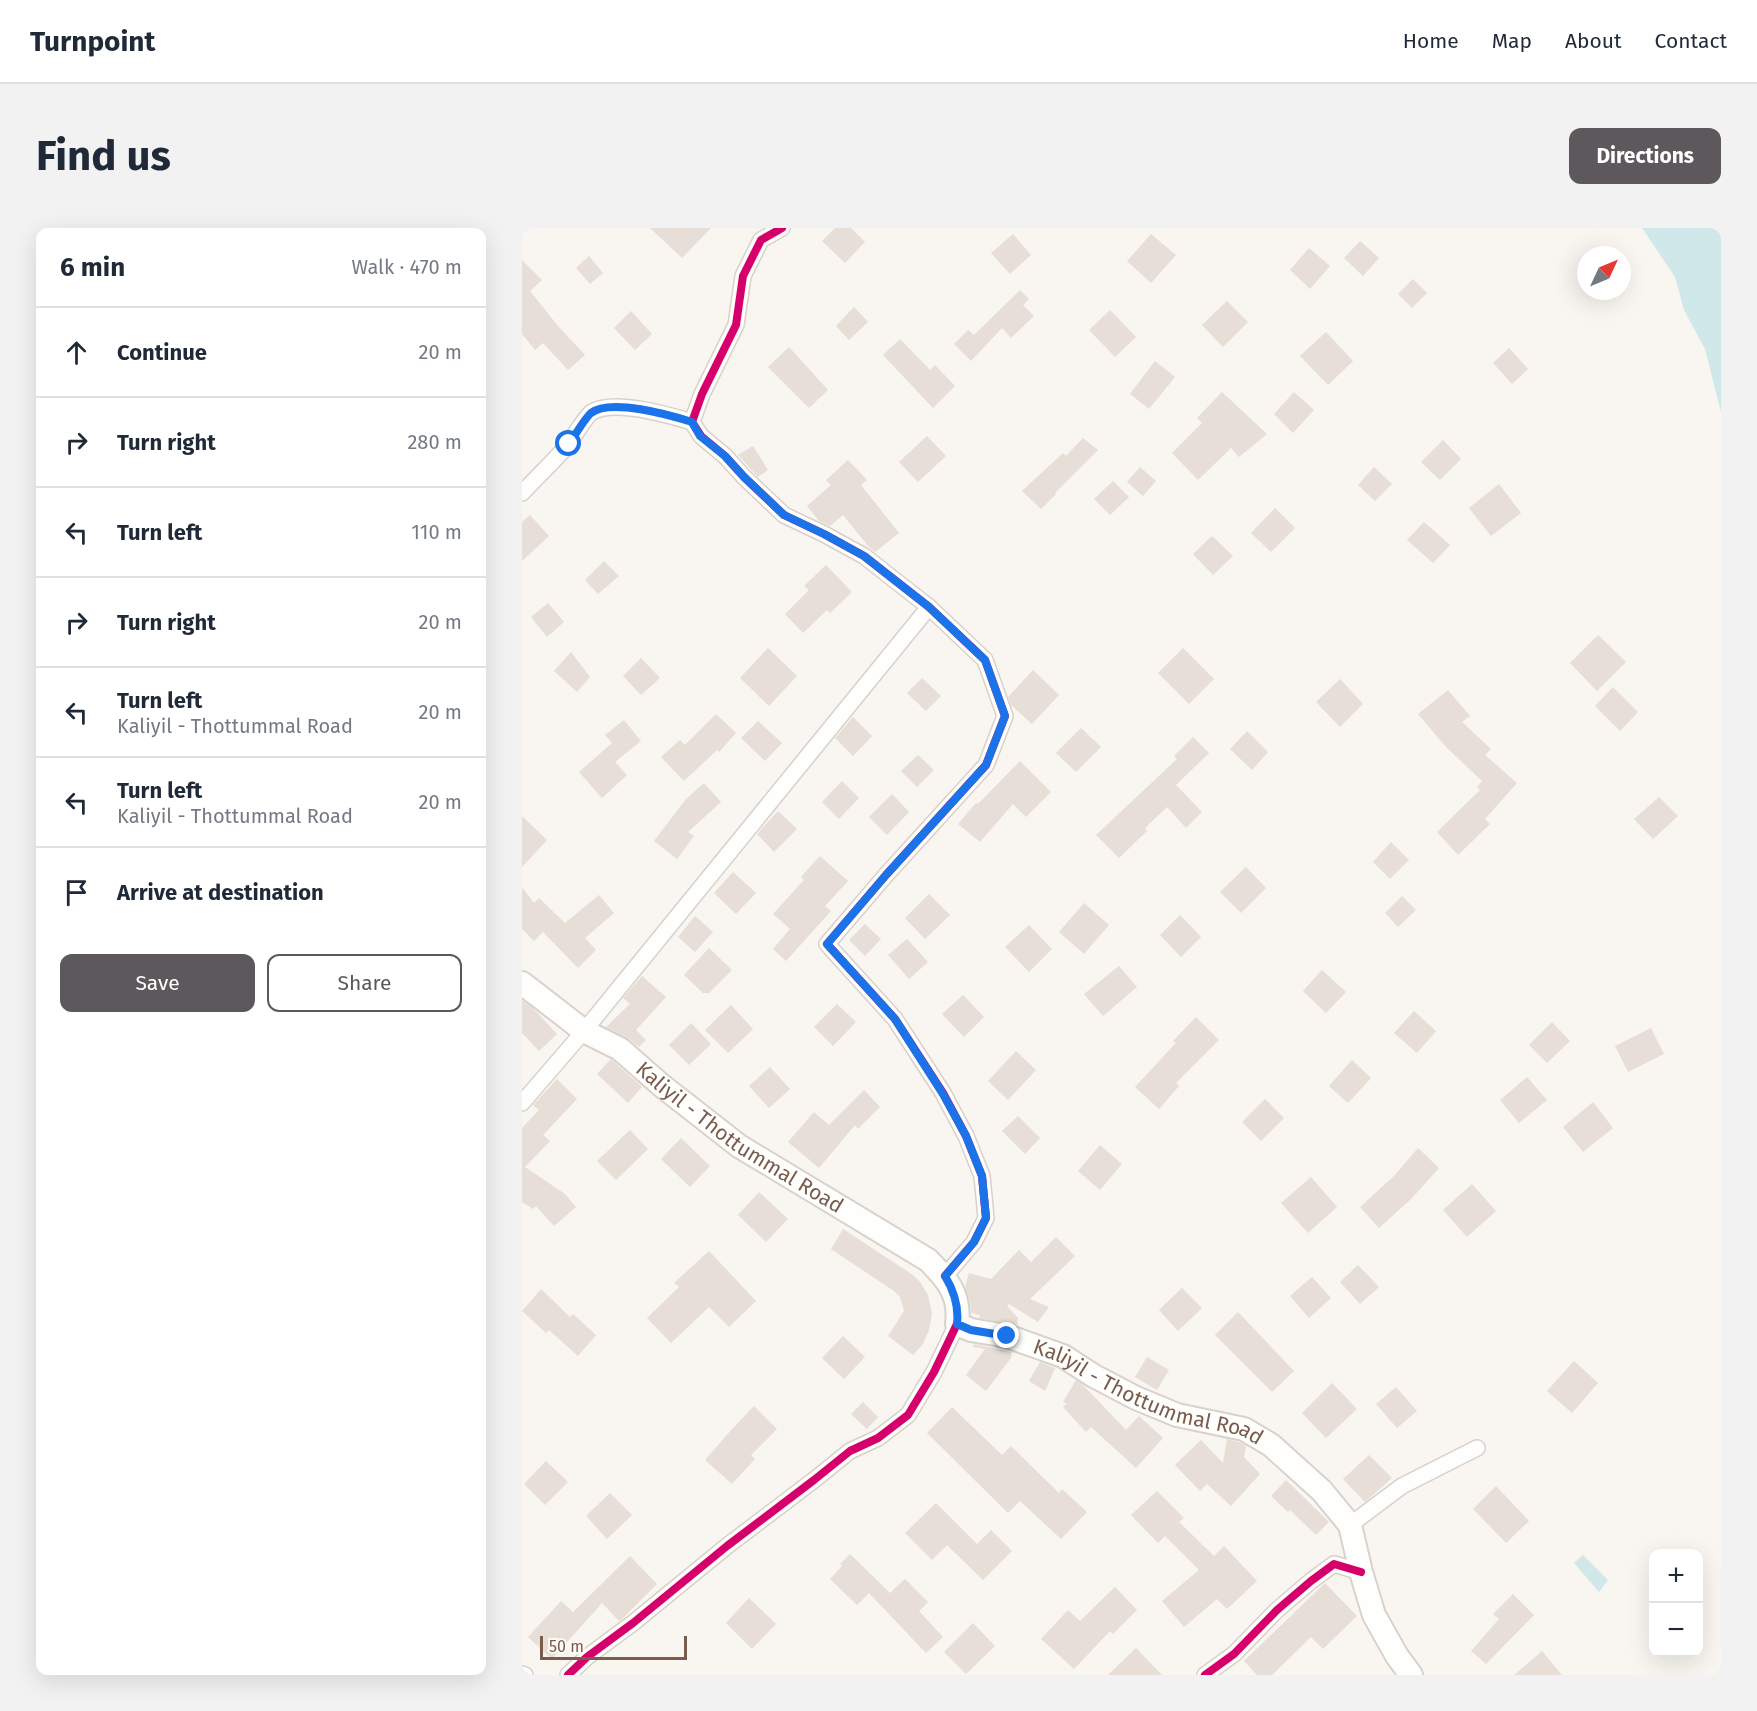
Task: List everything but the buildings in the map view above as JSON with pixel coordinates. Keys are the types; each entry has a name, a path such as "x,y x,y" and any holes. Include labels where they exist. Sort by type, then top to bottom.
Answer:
{"main road":[{"name":"Kaliyil - Thottummal Road","path":"522,983 584,1031 620,1049 661,1085 739,1146 928,1260 945,1276 953,1290 957,1305 957,1324 971,1330 1007,1336 1063,1356 1104,1382 1136,1398 1177,1415 1244,1429 1271,1445 1322,1491 1350,1525 1374,1615 1396,1656 1411,1675"}],"street":[{"path":"692,422 702,394 735,325 743,276 761,240 782,228"},
{"path":"522,493 569,444 591,413 609,407 630,408 663,413 692,422 700,436 725,456 784,515 864,556 929,607 985,660 1005,716 986,765 827,944 895,1019 943,1094 966,1136 982,1176 986,1218 974,1242 945,1276"},
{"path":"522,1103 584,1031 929,607"},
{"path":"568,1675 727,1546 850,1451 878,1438 908,1415 934,1372 957,1324"},
{"path":"1350,1525 1402,1486 1477,1448"},
{"path":"1204,1675 1234,1654 1277,1610 1335,1564 1361,1572"}],"water":[{"path":"1642,228 1721,228 1721,412 1705,349 1684,310 1675,277"},
{"path":"1583,1555 1608,1580 1599,1592 1574,1563"}],"cycle path":[{"path":"782,228 761,240 743,276 736,325 702,394 692,422 701,436 725,456 784,515 864,556 929,607 985,660 1005,716 986,765 827,944 895,1019 943,1093 966,1136 982,1176 986,1218 974,1242 945,1276"},
{"path":"568,1675 587,1657 850,1451 878,1438 908,1415 934,1372 957,1324"},
{"path":"1205,1675 1234,1654 1277,1610 1334,1564 1361,1572"}],"route":[{"path":"569,444 591,413 609,407 663,413 692,422 700,436 725,456 784,515 864,556 929,607 985,660 1005,716 986,765 827,944 895,1019 943,1094 966,1136 982,1176 986,1218 974,1242 945,1276 953,1290 957,1305 957,1324 971,1330 1007,1336"}]}
